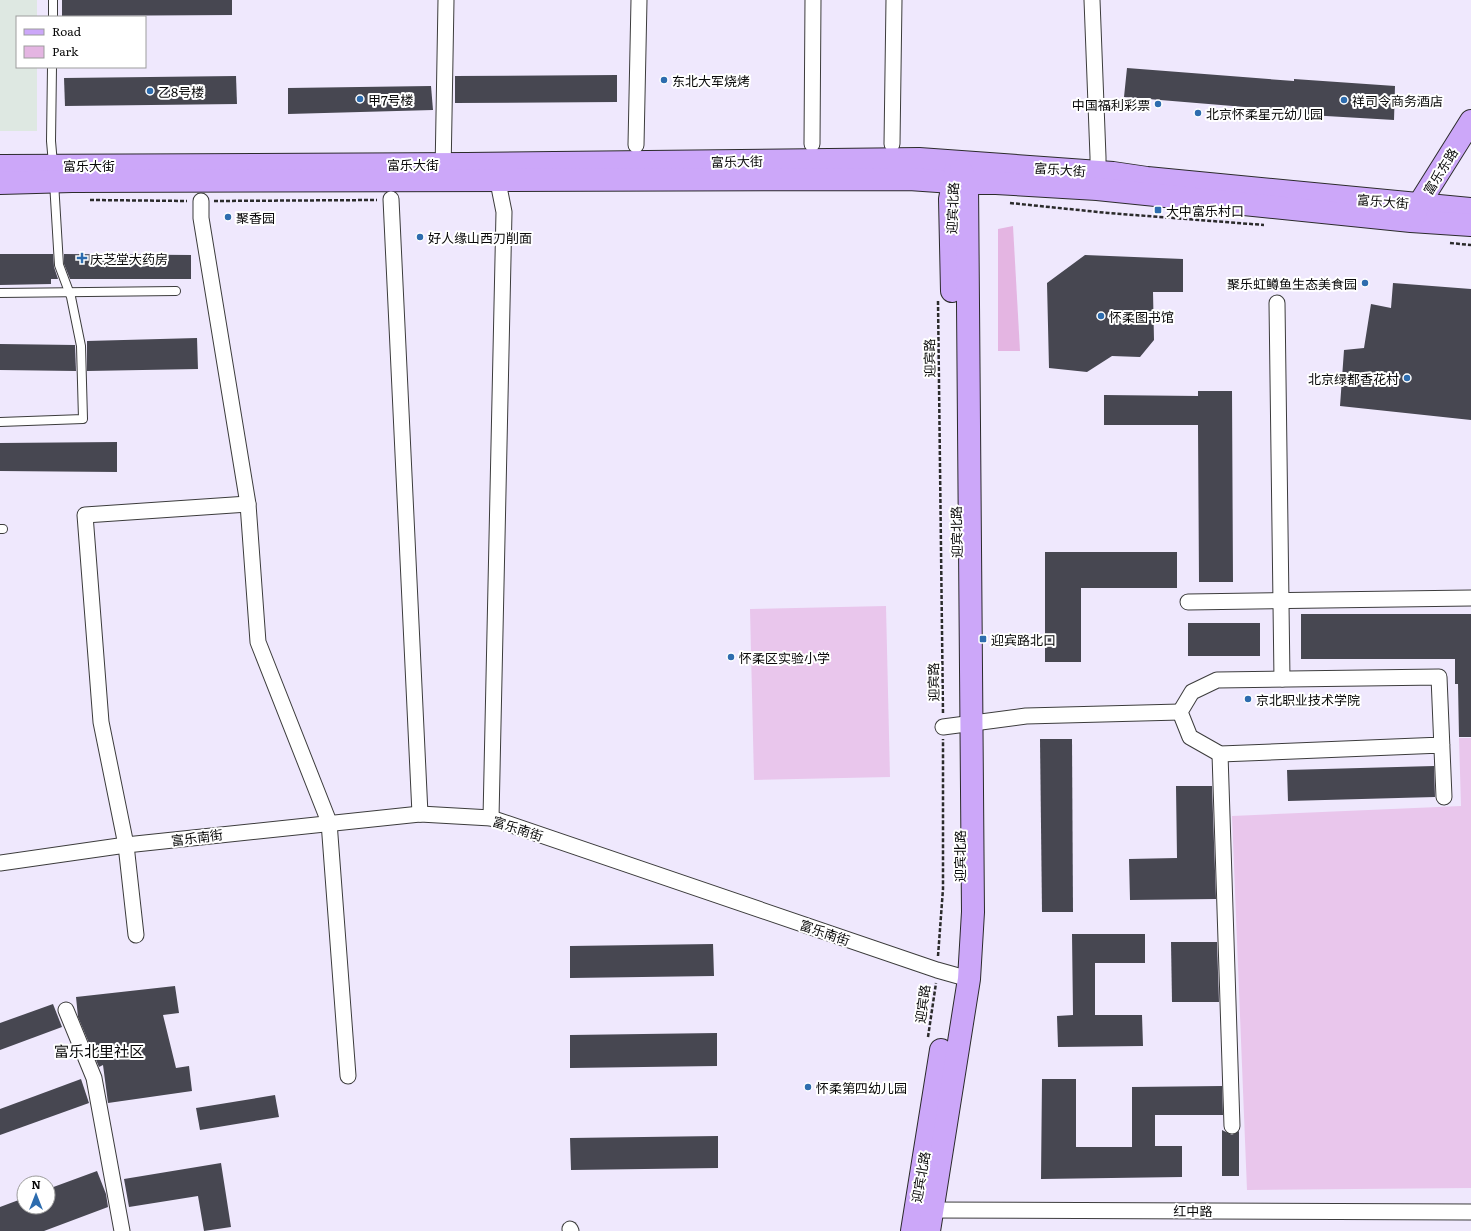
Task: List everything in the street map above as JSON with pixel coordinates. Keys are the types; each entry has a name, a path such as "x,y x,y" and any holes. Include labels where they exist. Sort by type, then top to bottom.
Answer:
{"main road":[{"name":"富乐东路","path":"1415,213 1471,121"},
{"name":"富乐大街","path":"0,166 54,174 443,172 919,159 958,161 1098,180 1415,213 1471,225"},
{"name":"迎宾北路","path":"912,1231 925,1217 953,974 973,912 958,725 958,161"},
{"name":"富乐大街","path":"496,171 909,178 959,183 1098,180"},
{"name":"富乐大街","path":"0,183 54,174"},
{"name":"富乐大街","path":"1415,213 1471,209"}],"street":[{"path":"443,172 446,0"},
{"path":"636,145 639,0"},
{"path":"812,144 813,0"},
{"path":"892,144 894,0"},
{"path":"1092,0 1098,180"},
{"path":"491,818 504,212 496,171"},
{"path":"391,200 420,814"},
{"path":"201,201 201,218 248,504 258,642 329,822 348,1076"},
{"path":"1277,303 1282,679"},
{"path":"136,935 126,845 101,722 85,515 248,504"},
{"path":"1188,602 1471,598"},
{"path":"1180,712 1192,692 1216,680 1439,677 1444,797"},
{"path":"958,725 1026,716 1180,712"},
{"path":"1180,712 1190,737 1220,754 1442,745"},
{"path":"1220,754 1232,1126"},
{"name":"富乐南街","path":"0,863 126,845 329,822 420,814 491,818 953,974"},
{"path":"66,1010 94,1078 122,1231"},
{"name":"红中路","path":"925,1217 1471,1212"}],"lane":[{"path":"53,0 53,16"},
{"path":"0,422 83,419 81,346 69,291 60,265 51,142 52,68"},
{"path":"0,293 69,291 176,291"}],"path":[{"path":"87,200 391,200"},
{"path":"1008,203 1267,226"},
{"path":"1444,242 1471,245"},
{"name":"迎宾路","path":"927,1044 953,974 943,889 958,725 938,293"}],"shaded area":[{"path":"0,0 37,0 37,16 16,16 16,68 37,68 37,131 0,131"},
{"path":"886,606 890,777 754,780 750,609"},
{"path":"1459,738 1471,738 1471,1188 1247,1190 1232,816 1461,806"}],"green space":[{"path":"1013,226 1020,351 998,351 998,229"}],"building":[{"path":"62,0 232,0 232,15 62,16"},
{"path":"1127,68 1294,81 1294,79 1395,86 1394,120 1292,114 1293,111 1124,97"},
{"path":"617,75 617,102 455,103 455,76"},
{"name":"乙8号楼","path":"236,76 237,104 65,106 64,78"},
{"name":"甲7号楼","path":"431,86 433,110 288,114 288,88"},
{"path":"0,254 53,254 54,267 58,279 51,279 51,284 0,285"},
{"path":"64,254 191,255 191,279 70,279 64,264"},
{"name":"怀柔图书馆","path":"1085,255 1183,259 1183,292 1153,292 1154,340 1140,357 1112,356 1087,372 1049,368 1047,283"},
{"name":"北京绿都香花村","path":"1393,283 1471,289 1471,420 1340,406 1344,350 1364,348 1371,304 1391,308"},
{"path":"197,338 198,369 87,371 87,341"},
{"path":"0,344 75,345 76,371 0,370"},
{"path":"1198,391 1232,391 1233,582 1199,582 1198,425 1104,425 1104,395 1198,396"},
{"path":"117,442 117,472 0,471 0,443"},
{"path":"1045,552 1177,552 1177,588 1081,588 1081,662 1045,662"},
{"path":"1301,614 1471,614 1471,737 1459,737 1458,684 1455,684 1455,659 1301,659"},
{"path":"1188,623 1260,623 1260,656 1188,656"},
{"path":"1040,739 1072,739 1073,912 1042,912"},
{"path":"1434,766 1435,797 1288,801 1287,770"},
{"path":"1176,786 1212,786 1216,899 1130,900 1129,859 1177,858"},
{"path":"1072,934 1145,934 1145,963 1095,963 1095,1015 1142,1015 1143,1046 1058,1047 1057,1016 1073,1015"},
{"path":"1171,942 1217,942 1219,1002 1172,1002"},
{"path":"713,944 714,976 570,978 570,946"},
{"path":"175,986 179,1013 163,1015 176,1068 189,1066 192,1091 108,1103 103,1065 99,1067 78,1017 76,997"},
{"path":"53,1004 62,1027 0,1050 0,1023"},
{"path":"717,1033 717,1066 570,1068 570,1035"},
{"path":"81,1079 89,1103 0,1135 0,1109"},
{"path":"1042,1079 1076,1079 1076,1147 1132,1147 1132,1087 1222,1086 1223,1115 1155,1115 1155,1146 1182,1146 1182,1177 1041,1179"},
{"path":"275,1095 279,1117 200,1130 196,1108"},
{"path":"1222,1130 1232,1135 1239,1131 1239,1176 1222,1176"},
{"path":"718,1136 718,1168 571,1170 570,1138"},
{"path":"221,1163 231,1227 204,1231 198,1196 129,1207 124,1179"},
{"path":"97,1171 106,1194 108,1207 44,1231 0,1231 0,1207 16,1201 16,1215 56,1215 56,1186"}],"place":[{"name":"东北大军烧烤","path":"664,80"},
{"name":"乙8号楼","path":"150,91"},
{"name":"甲7号楼","path":"360,99"},
{"name":"祥司令商务酒店","path":"1344,100"},
{"name":"中国福利彩票","path":"1158,104"},
{"name":"北京怀柔星元幼儿园","path":"1198,113"},
{"name":"大中富乐村口","path":"1158,210"},
{"name":"聚香园","path":"228,217"},
{"name":"好人缘山西刀削面","path":"420,237"},
{"name":"庆芝堂大药房","path":"82,258"},
{"name":"聚乐虹鳟鱼生态美食园","path":"1365,283"},
{"name":"怀柔图书馆","path":"1101,316"},
{"name":"北京绿都香花村","path":"1407,378"},
{"name":"迎宾路北口","path":"983,639"},
{"name":"怀柔区实验小学","path":"731,657"},
{"name":"京北职业技术学院","path":"1248,699"},
{"name":"怀柔第四幼儿园","path":"808,1087"}],"district":[{"name":"富乐北里社区","path":"99,1050"}]}
